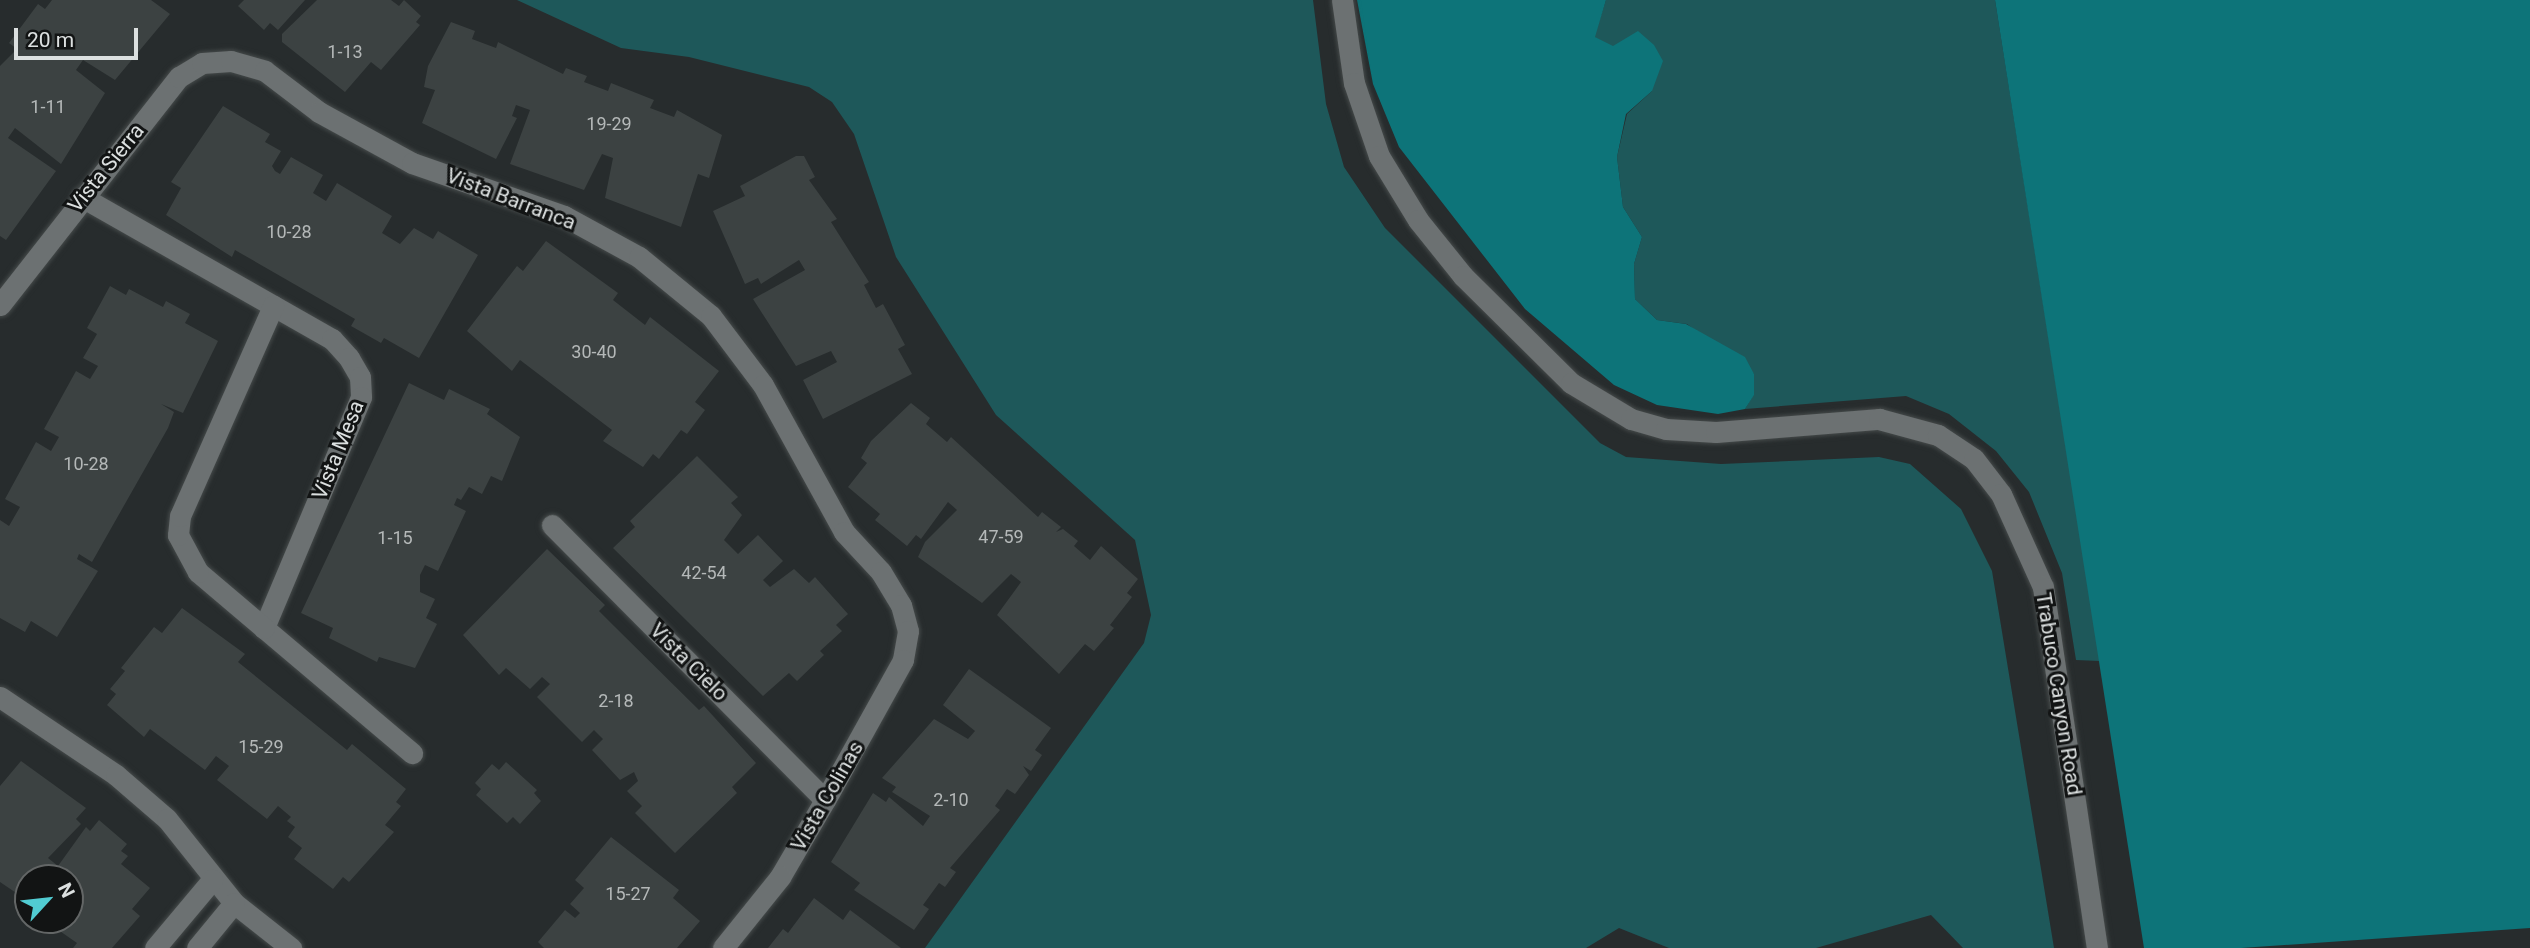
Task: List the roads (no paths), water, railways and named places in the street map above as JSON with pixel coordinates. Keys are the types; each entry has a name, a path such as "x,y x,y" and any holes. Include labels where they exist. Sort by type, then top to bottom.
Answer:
{"street":[{"name":"Trabuco Canyon Road","path":"1342,0 1354,83 1379,156 1418,220 1464,276 1571,383 1631,419 1666,429 1716,432 1879,419 1938,435 1974,459 2001,494 2043,587 2097,948"},
{"name":"Vista Sierra","path":"0,305 82,197 180,76 202,63 231,61"},
{"name":"Vista Barranca","path":"231,61 265,71 319,112 412,163 574,222 639,257 711,316 763,385 844,532 881,572 901,605 908,631"},
{"name":"Vista Mesa","path":"82,197 332,339 360,377 362,397 264,628"},
{"path":"273,306 180,516 178,535 198,572 412,753"},
{"name":"Vista Cielo","path":"552,525 825,800"},
{"name":"Vista Colinas","path":"723,948 780,877 825,800 898,670 908,631"},
{"path":"0,697 116,775 167,819 212,880 234,903 291,948"},
{"path":"155,948 212,880"},
{"path":"197,948 234,903"}]}
